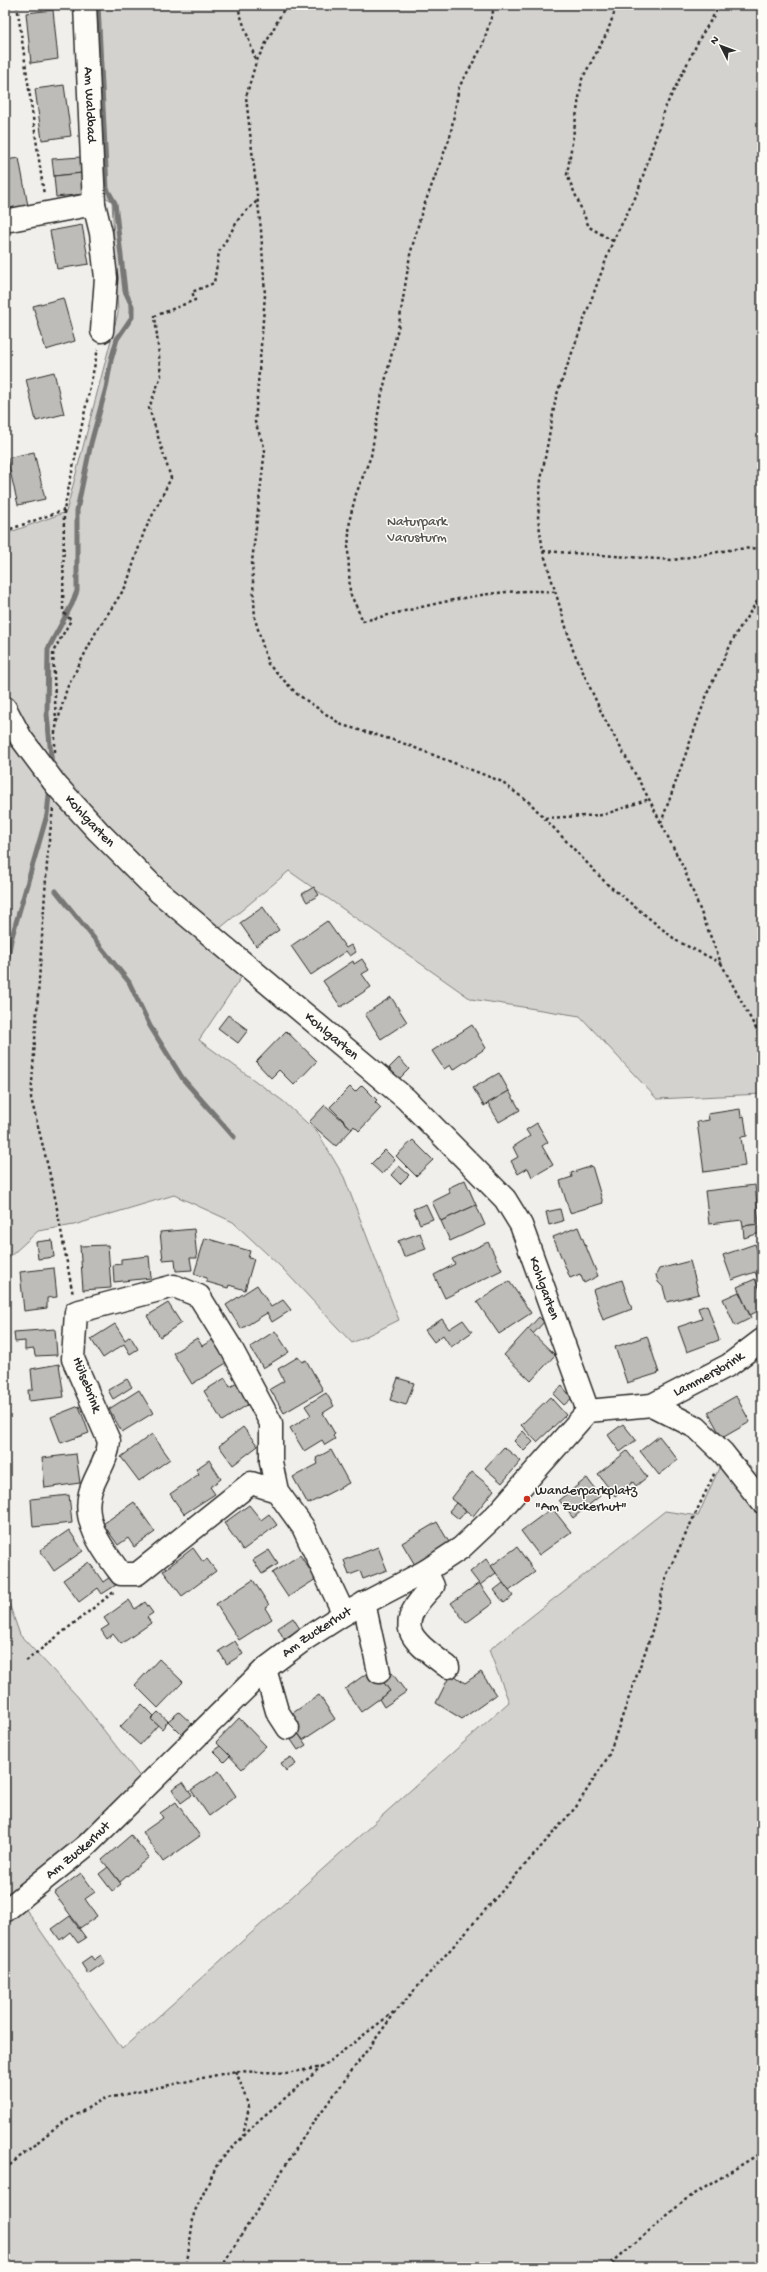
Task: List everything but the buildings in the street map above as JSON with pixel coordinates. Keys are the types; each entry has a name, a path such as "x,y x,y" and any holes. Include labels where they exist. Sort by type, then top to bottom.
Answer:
{"street":[{"name":"Am Waldbad","path":"85,5 94,204 101,233 106,278 102,331"},
{"path":"5,220 94,204"},
{"name":"Kohlgarten","path":"5,708 21,738 56,786 159,892 406,1098 505,1199 521,1225 588,1411"},
{"path":"76,1312 174,1286 199,1296 230,1346 271,1423 271,1462 277,1491 302,1527 344,1614"},
{"name":"Hülsebrink","path":"76,1312 73,1359 109,1442 108,1453 90,1494 90,1517 98,1542 121,1574 137,1574"},
{"name":"Lammersbrink","path":"652,1405 729,1365 762,1340"},
{"path":"588,1411 652,1405 697,1428 723,1453 762,1502"},
{"name":"Am Zuckerhut","path":"5,1911 87,1845 265,1669 305,1639 344,1614 426,1571 461,1548 497,1514 588,1411"},
{"path":"137,1574 251,1483 277,1491"},
{"path":"426,1571 433,1586 413,1609 408,1621 409,1629 416,1642 448,1667"},
{"path":"364,1603 379,1672"},
{"path":"265,1669 277,1711 288,1728"}],"path":[{"path":"17,5 46,212"},
{"path":"237,5 256,62"},
{"path":"286,5 256,62 246,97 261,230 264,295 255,422 265,448 252,562 255,619 268,664 297,694 342,725 400,742 500,781 530,803 613,889 677,941 721,963"},
{"path":"495,5 482,46 459,87 450,138 422,211 410,255 399,324 380,402 371,456 356,494 350,518 348,572 350,593 363,621 452,600 519,590 556,592"},
{"path":"613,241 589,227 567,175 582,79 607,32 617,5"},
{"path":"720,5 700,38 666,106 637,194 613,241 556,397 540,480 538,518 543,551 573,650 603,716 649,799 684,869 721,963 762,1040"},
{"path":"56,726 67,688 96,632 126,586 144,532 171,478 149,408 161,376 155,316 195,300 192,292 214,283 219,252 240,217 258,201"},
{"path":"55,755 56,726 53,652 72,620 63,612 64,510 102,331"},
{"path":"5,531 64,510"},
{"path":"543,551 673,560 735,549 762,548"},
{"path":"661,823 708,689 737,632 762,594"},
{"path":"56,786 48,849 31,1098 53,1188 71,1278 76,1312"},
{"path":"544,818 603,815 649,799"},
{"path":"756,1028 762,1027"},
{"path":"220,2267 310,2126 397,2010 576,1807 608,1757 650,1638 667,1574 723,1453"},
{"path":"26,1661 137,1574"},
{"path":"181,2267 187,2262 194,2214 218,2163 259,2120 322,2067 397,2010"},
{"path":"5,2169 56,2127 103,2099 236,2071 286,2073 322,2067"},
{"path":"236,2071 250,2107 243,2137"},
{"path":"607,2267 685,2200 762,2152"}],"green space":[{"name":"Naturpark Varusturm","path":"91,5 762,5 762,1094 657,1099 580,1016 471,999 289,871 213,934 246,970 199,1040 283,1101 318,1133 344,1177 399,1320 352,1343 282,1268 233,1222 174,1195 74,1225 38,1231 5,1261 5,534 66,512 118,313 112,201 96,192"},
{"path":"722,1461 762,1495 762,2267 5,2267 5,1592 20,1635 78,1697 141,1778 73,1845 14,1892 122,2049 509,1702 489,1650 665,1511 698,1516"}],"waterway":[{"path":"52,766 47,714 48,649 72,604 77,591 77,510 91,443 106,388 111,360 117,339 132,317 132,306 125,291 115,203 107,189 98,5"},
{"path":"5,974 11,940 47,815 49,795"},
{"path":"56,891 129,982 150,1026 183,1079 234,1137"}],"place":[{"name":"Wanderparkplatz \"Am Zuckerhut\"","path":"527,1499"}]}
